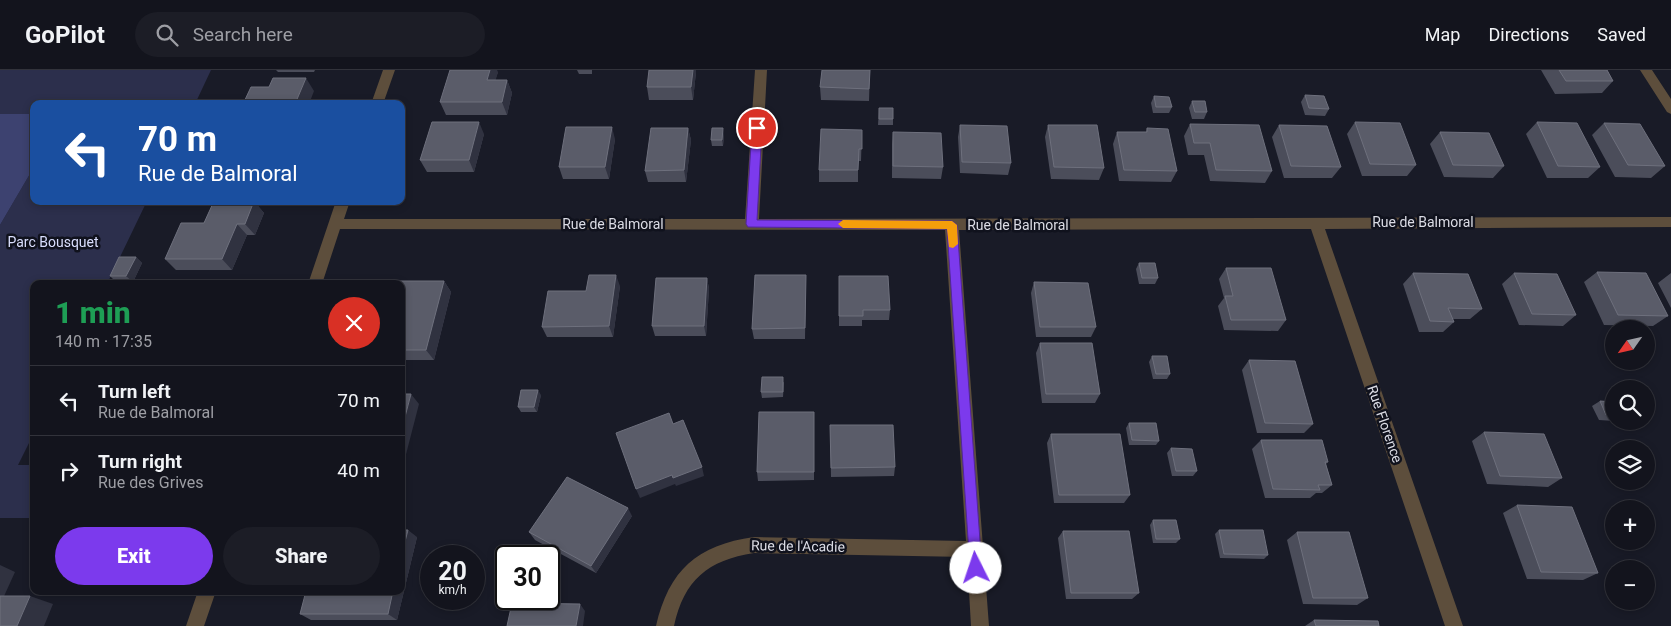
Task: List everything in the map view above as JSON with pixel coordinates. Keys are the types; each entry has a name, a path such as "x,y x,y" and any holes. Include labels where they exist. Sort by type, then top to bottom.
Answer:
{"street":[{"path":"378,100 389,70"},
{"path":"752,224 761,70"},
{"path":"1646,70 1671,109"},
{"path":"316,280 343,205"},
{"name":"Rue Florence","path":"1316,222 1454,626"},
{"name":"Rue de Balmoral","path":"336,224 952,225 1671,222"},
{"path":"952,225 980,626"},
{"name":"Rue de l'Acadie","path":"665,626 671,600 685,577 705,559 729,548 754,545 975,549"},
{"path":"195,626 206,595"}],"green space":[{"path":"0,70 211,70 197,100 30,100 30,114 0,114"},
{"name":"Parc Bousquet","path":"30,174 30,205 145,205 109,280 30,280 30,441 18,465 30,465 30,518 0,518 0,225"}],"shaded area":[{"path":"0,114 30,114 30,174 0,225"}],"building":[{"path":"450,70 490,70 487,80 507,80 502,102 440,102"},
{"path":"649,70 693,70 691,87 647,87"},
{"path":"822,70 870,70 869,89 820,87"},
{"path":"1559,70 1607,70 1613,81 1566,81"},
{"path":"273,78 306,78 297,100 245,100 251,87 269,87"},
{"path":"1305,95 1324,96 1329,109 1309,108"},
{"path":"1154,96 1169,97 1172,107 1156,107"},
{"path":"1192,101 1205,101 1207,112 1195,112"},
{"path":"879,108 893,108 893,119 879,119"},
{"path":"432,122 479,122 469,160 420,160"},
{"path":"1355,122 1400,123 1416,165 1370,164"},
{"path":"1537,122 1577,123 1600,167 1558,166"},
{"path":"1604,123 1640,124 1665,166 1628,165"},
{"path":"1190,124 1259,125 1272,171 1216,170 1210,143 1194,143"},
{"path":"960,125 1007,126 1011,163 962,162"},
{"path":"1048,125 1097,125 1104,168 1054,167"},
{"path":"1279,125 1327,126 1341,167 1291,166"},
{"path":"566,127 612,127 605,167 559,167"},
{"path":"651,128 688,128 684,170 645,171"},
{"path":"712,128 723,128 722,140 711,140"},
{"path":"1147,128 1168,129 1177,171 1124,170 1117,132 1147,132"},
{"path":"821,129 862,130 862,149 859,149 858,170 819,170"},
{"path":"893,132 941,133 943,167 893,166"},
{"path":"1440,132 1489,133 1504,166 1453,165"},
{"path":"212,205 252,205 245,224 237,224 222,259 165,259 181,223 204,223"},
{"path":"119,257 136,257 126,276 110,276"},
{"path":"1139,263 1155,263 1158,278 1142,278"},
{"path":"1226,268 1271,268 1286,320 1231,320 1225,296 1233,296"},
{"path":"1597,272 1646,273 1668,316 1618,315"},
{"path":"1413,273 1468,274 1482,309 1448,308 1454,322 1430,321"},
{"path":"1514,273 1557,274 1576,315 1532,314"},
{"path":"589,275 616,275 609,326 542,327 548,291 586,291"},
{"path":"755,275 806,275 805,328 752,329"},
{"path":"839,276 888,276 890,310 863,310 863,316 839,316"},
{"path":"656,278 707,278 704,326 652,326"},
{"path":"405,281 444,281 426,350 405,350"},
{"path":"1034,282 1088,283 1096,327 1040,327"},
{"path":"1040,343 1092,343 1100,394 1046,394"},
{"path":"1152,356 1167,356 1170,374 1156,374"},
{"path":"1249,360 1295,361 1313,424 1265,423"},
{"path":"762,377 783,377 783,392 761,392"},
{"path":"521,390 538,390 534,407 518,407"},
{"path":"405,394 411,394 405,417"},
{"path":"1600,401 1605,401 1605,413"},
{"path":"759,412 814,412 814,472 757,472"},
{"path":"669,413 673,424 683,420 702,467 673,478 672,475 636,489 616,433"},
{"path":"1129,423 1156,423 1159,441 1132,440"},
{"path":"830,425 893,425 895,467 831,468"},
{"path":"1484,432 1544,434 1562,478 1500,476"},
{"path":"1051,434 1120,434 1130,495 1059,495"},
{"path":"1261,440 1322,440 1328,462 1325,462 1332,485 1318,485 1320,490 1273,489"},
{"path":"1171,448 1192,449 1197,471 1176,471"},
{"path":"567,477 628,508 591,566 560,549 560,545 553,545 529,532"},
{"path":"1517,505 1572,507 1598,573 1541,572"},
{"path":"1153,520 1176,520 1180,539 1156,539"},
{"path":"405,530 408,530 405,542"},
{"path":"1219,530 1263,530 1268,555 1224,554"},
{"path":"1063,531 1129,531 1139,593 1071,593"},
{"path":"1297,532 1349,532 1368,598 1313,598"},
{"path":"305,595 392,595 388,614 300,614"},
{"path":"0,596 30,596 17,626 0,626"},
{"path":"560,604 580,604 576,626 507,626 510,610 560,610"},
{"path":"1314,620 1378,621 1379,626 1316,626"}],"slow traffic":[{"path":"843,224 952,225 953,244"}],"route":[{"path":"757,128 752,224 952,225 976,568"}]}
